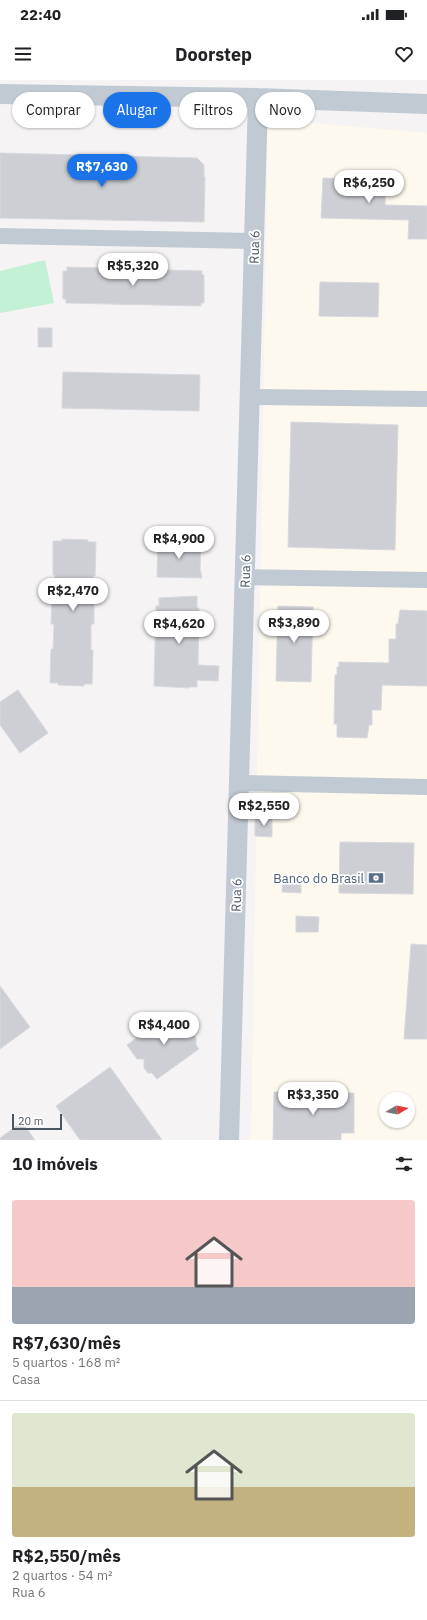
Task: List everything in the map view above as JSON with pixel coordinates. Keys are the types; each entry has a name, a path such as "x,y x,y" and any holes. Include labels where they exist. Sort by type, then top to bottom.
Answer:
{"street":[{"path":"0,94 255,98"},
{"path":"315,100 427,104"},
{"name":"Rua 6","path":"229,1140 257,128"},
{"path":"0,236 254,241"},
{"path":"250,397 427,399"},
{"path":"245,577 427,580"},
{"path":"239,783 427,787"}],"shaded area":[{"path":"315,123 427,133 427,1140 251,1140 268,128 315,128"}],"green space":[{"path":"45,260 54,303 0,313 0,271"}],"building":[{"path":"0,153 197,158 204,165 204,222 0,218"},
{"path":"323,178 386,180 385,205 427,206 427,239 408,239 409,220 321,218"},
{"path":"67,267 202,271 202,275 204,275 204,303 201,303 201,306 66,303 66,299 63,299 63,271 67,271"},
{"path":"320,282 379,283 378,317 319,316"},
{"path":"38,328 52,328 52,347 38,347"},
{"path":"63,372 200,375 199,411 62,408"},
{"path":"291,422 398,425 395,550 288,547"},
{"path":"62,539 88,540 88,542 96,542 95,576 93,576 92,602 94,602 94,624 91,624 91,650 93,650 92,684 84,684 84,686 58,685 58,683 50,683 51,649 53,649 54,624 51,624 55,575 53,575 53,541 62,541"},
{"path":"167,542 201,544 200,569 202,578 157,577 158,543"},
{"path":"197,596 197,608 199,608 198,665 219,666 218,681 197,680 197,687 189,688 154,686 156,606 159,606 159,598"},
{"path":"278,606 313,607 311,682 276,681"},
{"path":"400,610 427,611 427,686 382,685 381,710 372,710 372,725 369,725 367,738 337,737 337,724 334,724 335,675 337,675 337,667 339,667 339,662 389,663 389,639 396,639 396,624 398,624"},
{"path":"18,690 48,733 20,753 0,725 0,702"},
{"path":"255,817 272,817 272,837 255,836"},
{"name":"Banco do Brasil","path":"340,842 414,843 413,894 339,893"},
{"path":"283,877 301,878 301,893 282,892"},
{"path":"296,916 319,917 318,932 296,932"},
{"path":"411,944 427,945 427,1039 404,1039"},
{"path":"0,986 30,1027 0,1049"},
{"path":"172,1012 177,1018 182,1019 185,1024 184,1032 192,1033 196,1038 196,1045 199,1049 157,1079 152,1073 148,1073 144,1068 144,1059 137,1059 127,1045"},
{"path":"110,1067 162,1140 80,1140 56,1106"},
{"path":"274,1092 354,1093 354,1133 341,1133 341,1140 273,1140"},
{"path":"22,1122 35,1140 0,1140 0,1138"}],"place":[{"name":"Banco do Brasil","path":"376,878"}]}
